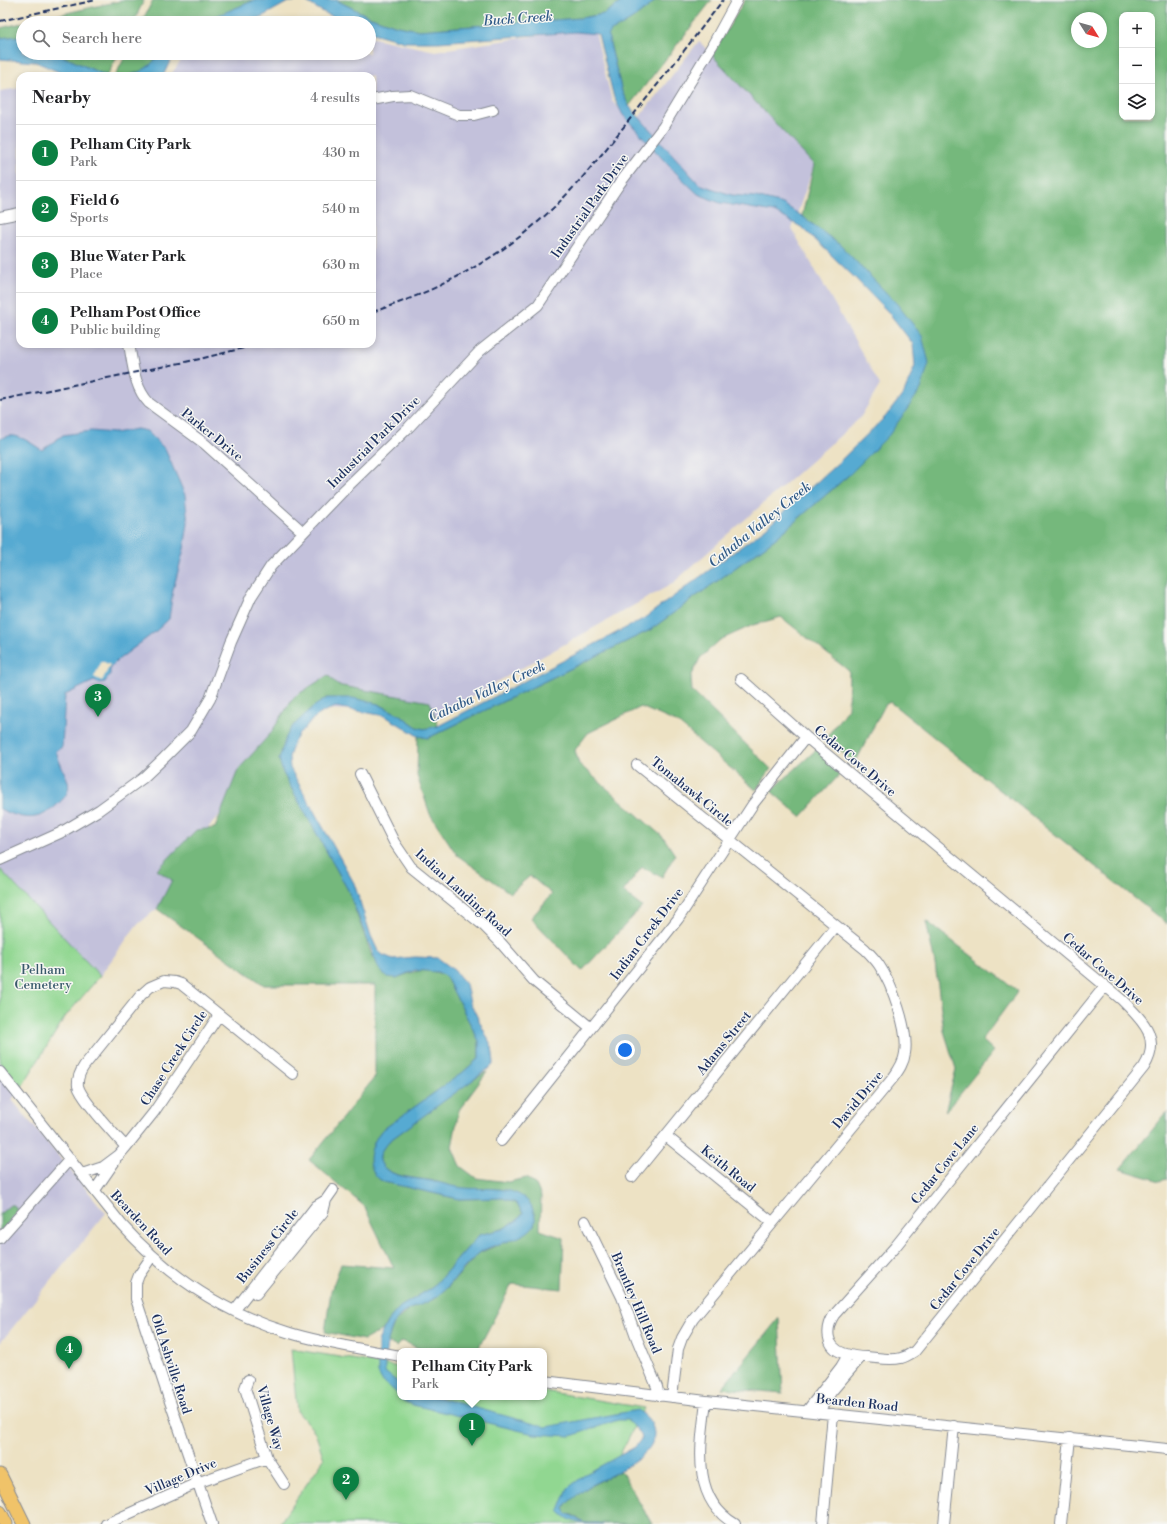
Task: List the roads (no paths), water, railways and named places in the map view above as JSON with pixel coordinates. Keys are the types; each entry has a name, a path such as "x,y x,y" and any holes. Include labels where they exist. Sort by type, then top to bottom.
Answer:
{"main road":[{"path":"1,1479 24,1524"},
{"path":"0,1512 6,1524"}],"street":[{"name":"Industrial Park Drive","path":"0,860 60,833 88,818 143,778 183,740 198,722 210,699 231,642 251,597 271,566 414,422 480,351 538,305 620,183 663,127 712,46 737,0"},
{"path":"376,99 393,96 410,96 459,116 474,115 493,110"},
{"path":"0,218 16,214"},
{"name":"Parker Drive","path":"130,348 136,382 143,396 149,403 205,444 304,532"},
{"name":"Cedar Cove Drive","path":"741,679 806,737 1106,986 1130,1008 1149,1033 1152,1040 1152,1050 1144,1067 915,1352 893,1359 848,1355"},
{"name":"Indian Creek Drive","path":"501,1141 678,918 753,804 806,737"},
{"name":"Tomahawk Circle","path":"637,765 730,840"},
{"name":"Indian Landing Road","path":"360,774 394,842 411,866 483,925 500,942 534,982 591,1028"},
{"name":"David Drive","path":"672,1398 678,1349 688,1326 718,1287 893,1078 904,1058 906,1042 905,1032 893,994 886,976 876,960 730,840"},
{"name":"Adams Street","path":"632,1177 836,926"},
{"name":"Chase Creek Circle","path":"95,1190 122,1151 154,1112 219,1015 181,984 164,976 146,990 84,1066 78,1076 81,1092 122,1151"},
{"name":"Cedar Cove Lane","path":"848,1355 832,1346 828,1338 828,1329 834,1315 895,1247 1106,986"},
{"path":"219,1015 293,1074"},
{"name":"Bearden Road","path":"0,1072 122,1225 152,1256 182,1280 204,1295 237,1313 291,1334 397,1355"},
{"name":"Keith Road","path":"666,1136 772,1222"},
{"name":"Chase Creek Circle","path":"82,1174 103,1166 122,1151"},
{"path":"0,1238 70,1159"},
{"name":"Business Circle","path":"237,1313 323,1212 326,1200 334,1190"},
{"name":"Brantley Hill Road","path":"585,1221 622,1297 636,1339 657,1387 659,1396"},
{"name":"Old Ashville Road","path":"152,1256 139,1275 136,1283 136,1299 212,1524"},
{"path":"807,1412 841,1367 848,1355"},
{"path":"818,1413 830,1392 860,1357"},
{"name":"Village Way","path":"248,1380 245,1388 267,1458 284,1484"},
{"name":"Bearden Road","path":"547,1382 672,1398 1167,1449"},
{"path":"706,1401 701,1457 701,1472 704,1486 708,1496 716,1508 727,1519 735,1524"},
{"path":"823,1524 833,1414"},
{"path":"944,1524 954,1426"},
{"path":"1061,1524 1070,1438"},
{"name":"Village Drive","path":"106,1524 197,1483 267,1458"}],"water":[{"path":"255,0 336,0 368,16 332,16 305,1 288,2 263,16 216,16"},
{"path":"624,0 656,0 635,17 611,31 608,36 622,92 629,106 699,184 732,195 756,197 783,204 802,216 841,246 897,304 922,336 929,363 921,389 889,435 850,474 776,538 650,630 428,738 418,736 385,716 336,707 325,711 314,718 299,734 294,742 289,757 290,768 354,883 371,936 378,951 393,959 415,957 438,958 454,970 466,984 470,1002 492,1047 494,1062 492,1066 389,1141 380,1155 380,1162 386,1170 407,1177 441,1183 454,1187 499,1189 512,1192 520,1195 529,1202 535,1218 534,1225 530,1230 523,1235 483,1250 436,1297 403,1313 395,1322 388,1340 385,1372 397,1382 397,1394 383,1382 378,1373 378,1341 387,1322 400,1307 433,1287 479,1235 503,1229 519,1219 523,1213 516,1203 503,1198 459,1199 384,1182 373,1172 370,1158 371,1151 373,1144 381,1131 462,1073 479,1058 479,1041 446,977 438,972 415,970 396,978 387,977 379,969 348,890 283,773 279,759 286,737 291,728 313,707 327,698 353,698 378,704 400,715 417,727 424,729 438,726 643,619 765,529 840,461 886,416 904,393 915,366 913,344 889,313 803,228 774,212 720,203 698,194 669,166 623,115 614,98 598,34 576,32 438,42 405,42 376,34 376,19 397,26 419,30 581,18 604,14"},
{"path":"16,36 16,60 71,60 98,72 59,72 36,62 0,59 0,38"},
{"path":"171,60 165,72 139,72 146,68 154,61"},
{"path":"137,429 147,431 165,449 185,495 188,523 184,549 173,590 169,619 155,632 119,659 110,668 110,675 105,682 98,683 94,681 65,695 62,747 56,751 67,780 67,793 54,808 47,813 32,817 17,816 0,809 0,439 16,436 42,450 63,435 91,431 114,433"},
{"path":"400,1400 447,1400 546,1427 637,1410 648,1419 652,1425 654,1433 653,1442 640,1458 630,1465 589,1486 566,1505 564,1509 567,1514 583,1522 602,1524 589,1524 568,1519 559,1511 568,1488 586,1474 635,1447 642,1438 641,1434 628,1420 618,1420 571,1436 534,1434 413,1405"}],"railway":[{"path":"23,16 96,0"},
{"path":"376,311 397,304 467,272 510,244 550,211 599,158 723,0"},
{"path":"0,21 16,18"},
{"path":"0,400 200,359 243,348"}],"place":[{"name":"Blue Water Park","path":"98,717"},
{"name":"Pelham Post Office","path":"69,1369"},
{"name":"Pelham City Park","path":"472,1446"},
{"name":"Field 6","path":"346,1500"}],"water label":[{"name":"Buck Creek","path":"518,19"},
{"name":"Cahaba Valley Creek","path":"760,525"},
{"name":"Cahaba Valley Creek","path":"487,692"}],"park label":[{"name":"Pelham Cemetery","path":"43,978"}]}
